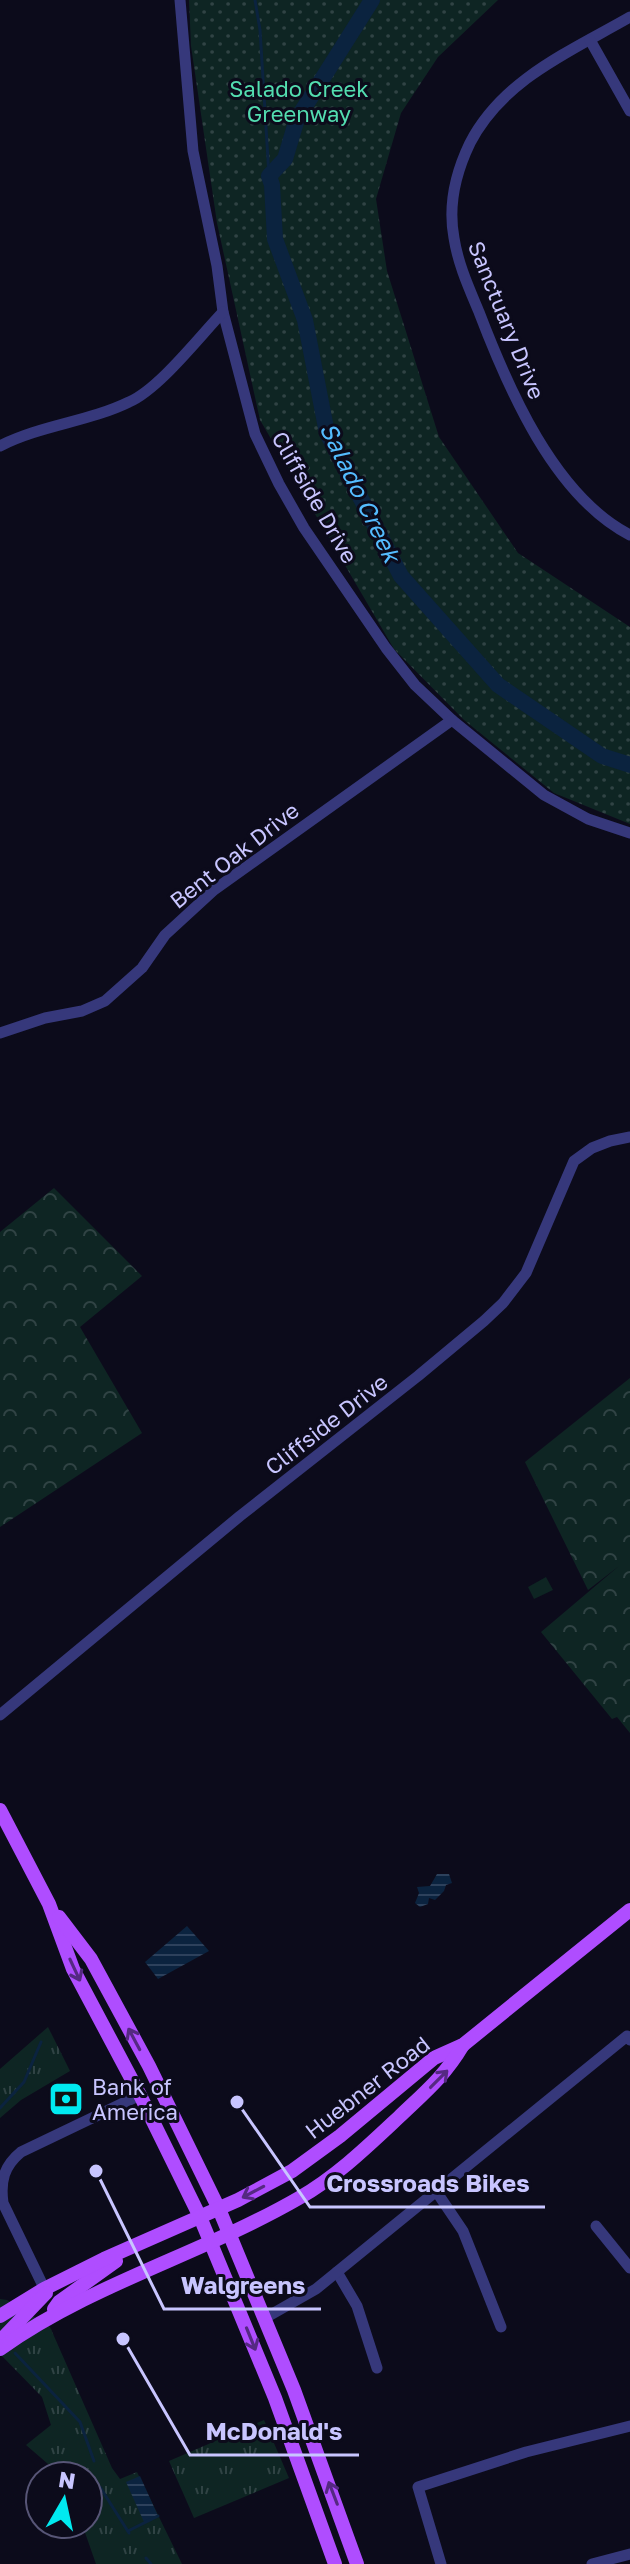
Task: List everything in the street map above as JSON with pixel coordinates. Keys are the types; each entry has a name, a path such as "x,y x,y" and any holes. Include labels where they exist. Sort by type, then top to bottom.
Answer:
{"main road":[{"path":"0,1810 49,1904 73,1969 200,2217 275,2398 335,2564"},
{"path":"49,1904 91,1959 155,2077 219,2209 265,2318 357,2564"},
{"name":"Huebner Road","path":"0,2316 139,2244 273,2182 317,2154 434,2058 463,2045 630,1910"},
{"name":"Huebner Road","path":"0,2349 55,2312 276,2211 332,2176 446,2073 463,2045"},
{"path":"392,2091 408,2108"},
{"path":"55,2312 59,2302 139,2244"},
{"path":"0,2341 45,2291"}],"street":[{"name":"Cliffside Drive","path":"180,0 193,151 217,266 223,312 255,434 279,484 304,528 415,685 452,720 544,795 588,819 630,833"},
{"name":"Sanctuary Drive","path":"630,17 524,79 491,112 471,142 458,175 452,208 452,225 460,264 509,388 530,427 555,465 575,487 616,526 630,535"},
{"path":"590,40 630,111"},
{"path":"0,446 45,428 131,402 149,389 223,312"},
{"name":"Bent Oak Drive","path":"0,1033 45,1018 82,1011 105,1001 142,968 165,935 214,890 452,720"},
{"name":"Cliffside Drive","path":"0,1715 240,1516 408,1385 484,1321 503,1303 526,1273 574,1161 592,1148 630,1137"},
{"path":"265,2318 306,2295 337,2272 628,2038"},
{"path":"55,2312 3,2203 1,2188 4,2173 21,2152 140,2095"},
{"path":"436,2191 463,2231 501,2327"},
{"path":"596,2226 630,2268"},
{"path":"337,2272 357,2306 377,2368"},
{"path":"441,2564 418,2487 526,2452 630,2426"},
{"path":"592,2564 630,2554"}],"green space":[{"name":"Salado Creek Greenway","path":"189,0 498,0 438,57 401,113 376,199 387,271 439,437 518,553 630,627 630,824 554,793 464,720 394,649 260,420 217,223 191,46"},
{"path":"54,1188 142,1276 80,1327 142,1433 0,1527 0,1232"},
{"path":"630,1378 630,1733 617,1717 612,1719 541,1632 619,1566 588,1590 525,1462"},
{"path":"546,1577 553,1590 534,1599 528,1587"},
{"path":"48,2027 70,2071 21,2100 0,2118 0,2069"},
{"path":"0,2299 7,2300 50,2327 112,2468 120,2479 137,2472 182,2564 96,2564 88,2540 104,2540 104,2460 43,2460 26,2445 51,2425 42,2397 0,2354"},
{"path":"264,2420 289,2478 194,2518 169,2461"}],"water":[{"path":"437,1874 449,1874 452,1883 446,1885 435,1900 429,1898 428,1904 420,1907 415,1903 419,1893 417,1887 430,1886"},
{"path":"187,1926 209,1951 158,1979 145,1962"},
{"path":"140,2476 158,2516 144,2522 126,2482"}],"waterway":[{"path":"255,0 260,30 269,176"},
{"name":"Salado Creek","path":"372,0 297,119 285,159 269,176 275,239 305,320 327,433 401,576 498,685 602,756 630,765"},
{"path":"0,2108 24,2082 41,2042"},
{"path":"15,2353 80,2422 94,2460"},
{"path":"104,2493 129,2533"},
{"path":"128,2531 158,2516"},
{"path":"146,2558 151,2564"}],"place":[{"name":"Bank of America","path":"66,2099"},
{"name":"Crossroads Bikes","path":"237,2102"},
{"name":"Walgreens","path":"96,2171"},
{"name":"McDonald's","path":"123,2339"}]}
